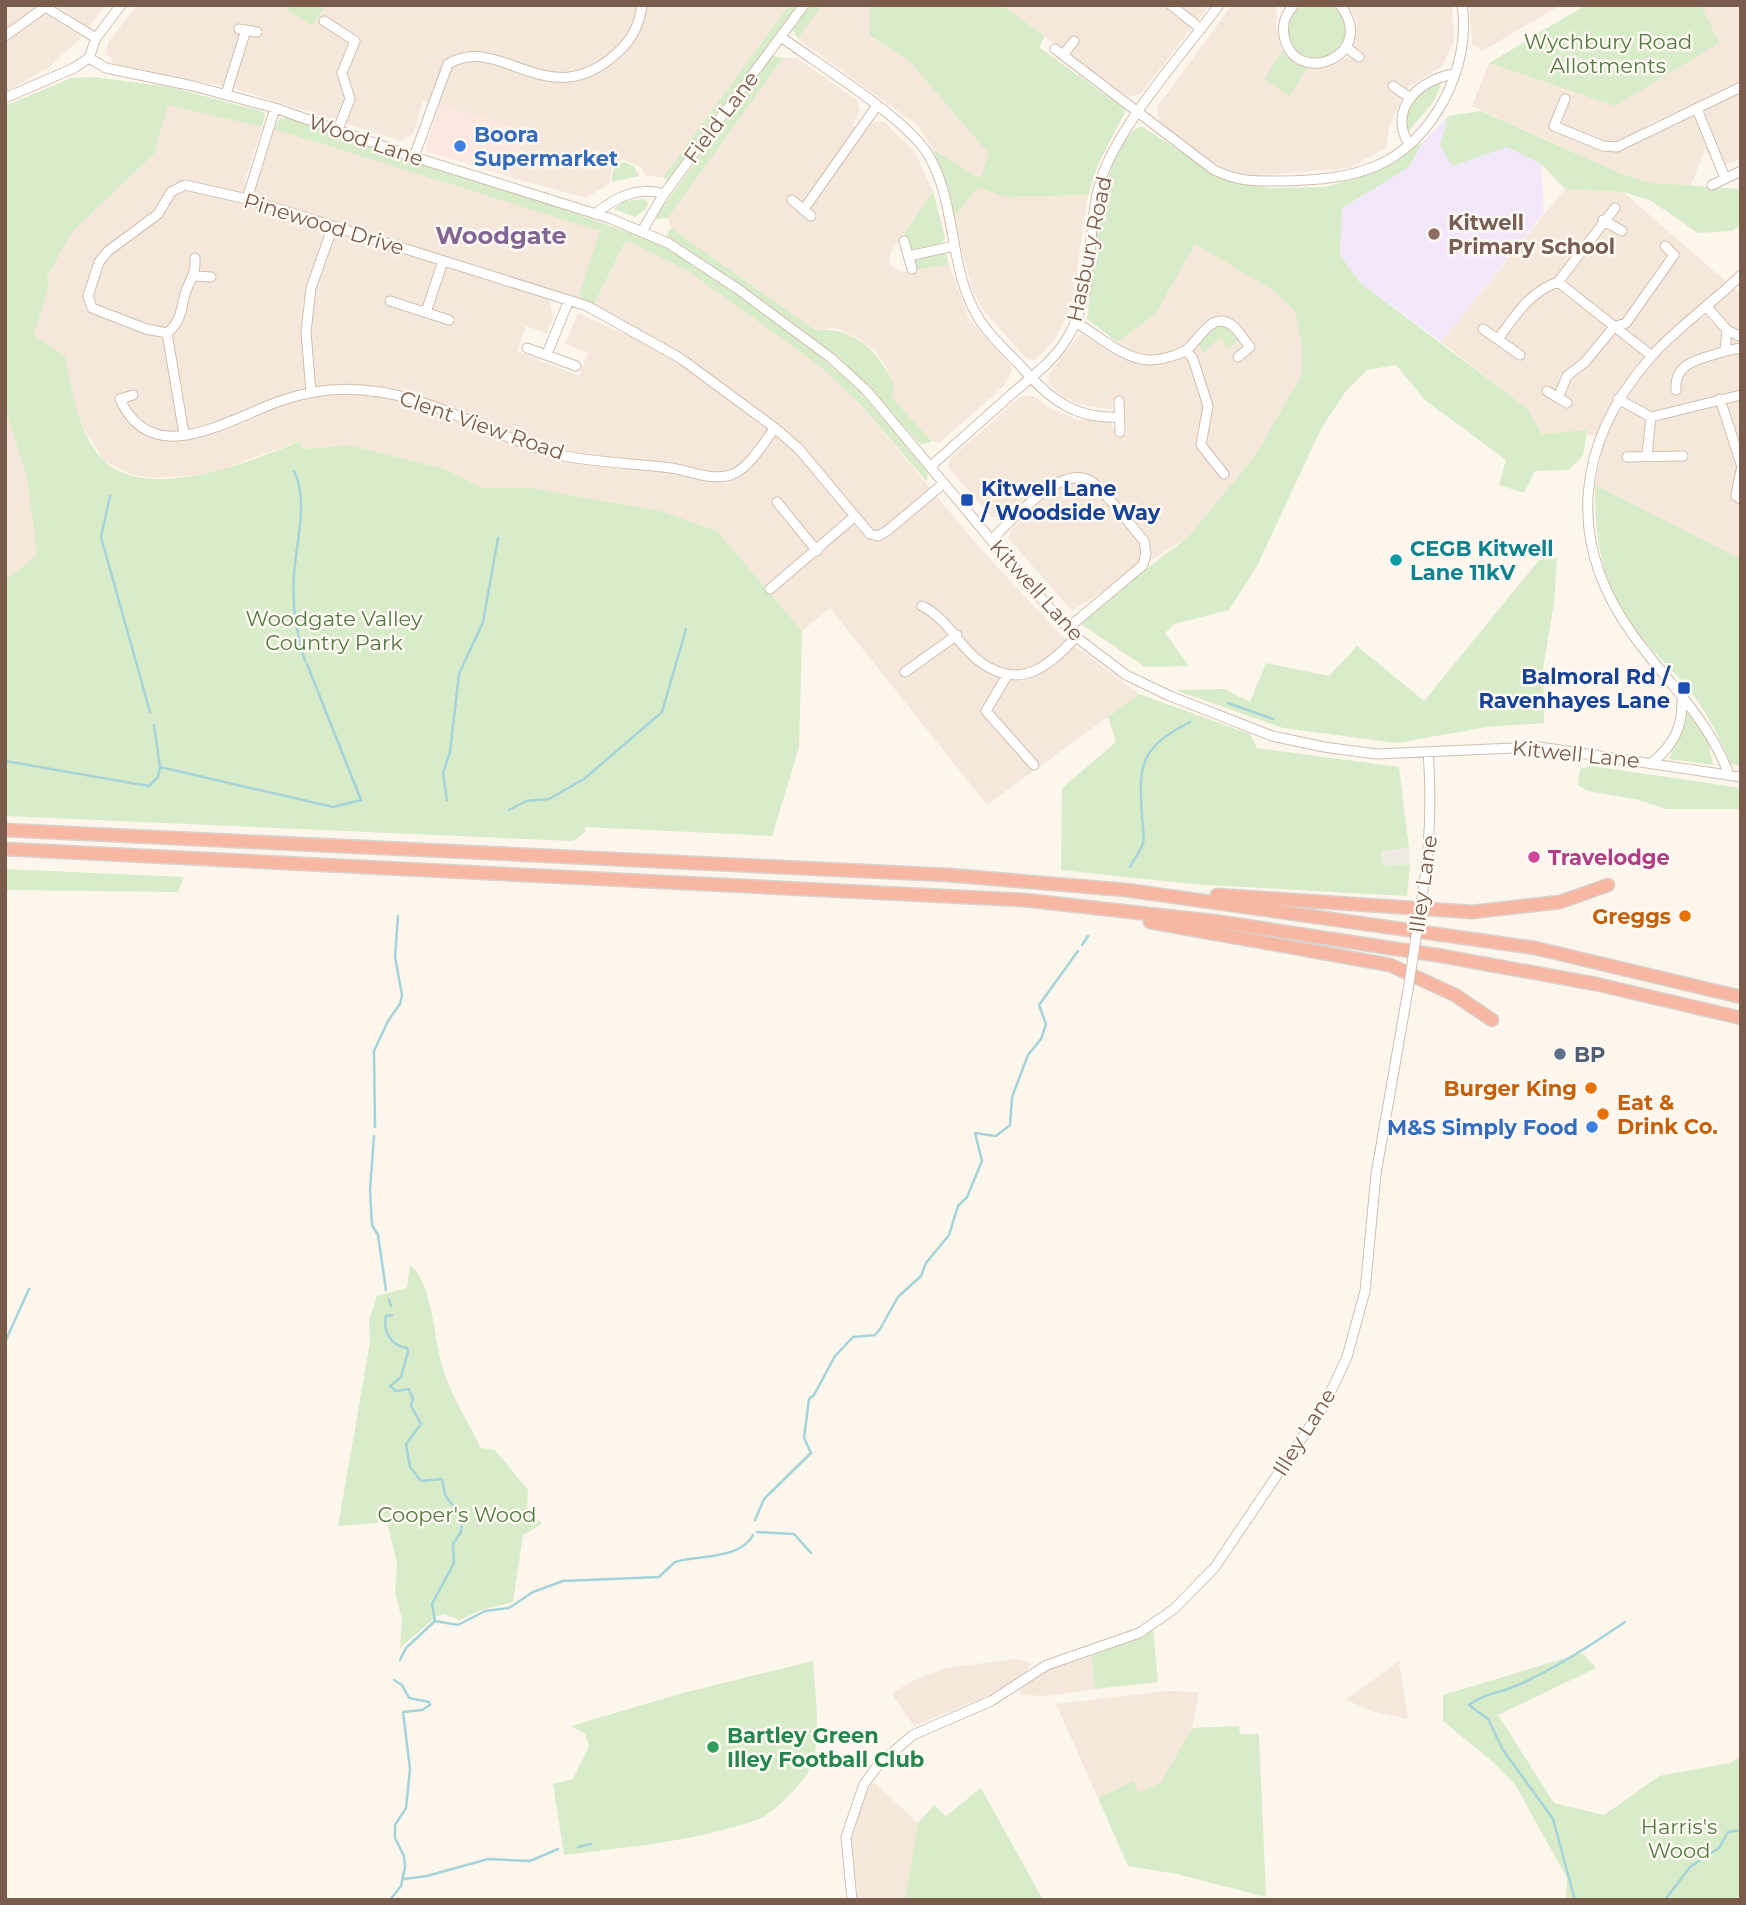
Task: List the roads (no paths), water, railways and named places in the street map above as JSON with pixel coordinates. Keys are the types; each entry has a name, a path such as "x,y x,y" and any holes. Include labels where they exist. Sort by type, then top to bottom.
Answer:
{"highway":[{"path":"5,830 948,874 1126,890 1472,912 1560,902 1608,885"},
{"path":"5,849 906,892 1050,904 1221,922 1442,956 1596,984 1741,1018"},
{"path":"1126,890 1535,948 1741,998"},
{"path":"1050,904 1390,965 1455,995 1492,1020"}],"street":[{"path":"5,98 61,74 89,58 96,38 121,5"},
{"path":"414,157 448,64 460,57 475,55 557,79 577,76 599,67 628,42 639,24 642,5"},
{"name":"Field Lane","path":"642,231 664,194 803,5"},
{"path":"1171,5 1201,29"},
{"name":"Hasbury Road","path":"931,466 1057,354 1076,323 1087,276 1096,195 1115,149 1219,5"},
{"path":"1291,6 1283,29 1284,40 1297,58 1318,64 1339,56 1346,47 1351,26 1340,5"},
{"path":"1073,41 1059,52 1140,111 1214,170 1240,181 1344,176 1378,165 1409,144 1447,96 1461,48 1462,5"},
{"path":"5,36 43,7 96,38"},
{"path":"324,21 355,41 342,73 350,99 338,129"},
{"path":"226,94 243,30 257,32"},
{"path":"780,37 911,132 929,155 938,176 954,246 981,322 1032,378 1064,406 1079,415 1098,418 1119,416"},
{"path":"1346,47 1359,57"},
{"name":"Wood Lane","path":"89,58 106,68 226,94 275,108 414,157 642,231"},
{"path":"1409,144 1401,133 1409,97 1423,83 1436,77 1454,74"},
{"path":"1393,86 1409,97"},
{"path":"1565,99 1554,127 1603,146 1616,147 1741,87"},
{"path":"792,200 807,212 876,107"},
{"path":"247,199 275,108"},
{"path":"1697,109 1725,178"},
{"path":"1712,185 1741,171"},
{"name":"Pinewood Drive","path":"167,333 146,329 92,308 88,296 99,262 107,251 128,233 159,214 176,188 185,185 247,199 587,306 680,358 775,428 799,449 870,534 878,536 887,531 944,483"},
{"path":"595,214 611,201 639,191 664,194"},
{"path":"1499,338 1523,303 1543,287 1558,282 1603,220 1615,208"},
{"path":"1603,220 1622,231"},
{"path":"311,392 306,332 311,288 332,226"},
{"name":"Kitwell Lane","path":"642,231 668,243 738,289 831,358 866,391 1076,637 1126,675 1272,736 1376,754 1526,747 1741,777"},
{"path":"904,241 912,269"},
{"path":"909,256 954,246"},
{"path":"1547,391 1563,400 1567,376 1585,362 1614,327 1626,323 1674,255 1665,246"},
{"path":"184,434 167,333 179,324 186,292 195,276 195,258"},
{"path":"426,312 443,261"},
{"path":"1729,775 1710,732 1625,623 1607,592 1591,548 1586,510 1588,480 1602,429 1618,399 1652,356 1741,275"},
{"path":"195,276 211,277"},
{"path":"1558,282 1652,356"},
{"path":"547,354 569,300"},
{"path":"390,301 449,320"},
{"path":"1706,306 1727,330 1740,336"},
{"path":"1076,323 1135,358 1161,359 1186,350 1209,324 1218,321 1234,326 1250,347 1238,357"},
{"path":"1483,329 1520,355"},
{"path":"1725,351 1727,330"},
{"path":"527,348 576,366"},
{"path":"1676,390 1677,375 1694,359 1741,348"},
{"path":"1186,350 1193,359 1208,406 1201,445 1224,474"},
{"name":"Clent View Road","path":"132,395 120,399 128,416 138,427 152,433 184,434 210,431 285,399 311,392 381,392 434,406 489,430 562,455 674,468 718,478 733,474 746,465 775,428"},
{"path":"1618,399 1651,417 1741,395"},
{"path":"1720,399 1741,464"},
{"path":"1119,401 1120,432"},
{"path":"1647,455 1651,417"},
{"path":"1627,457 1683,456"},
{"path":"1741,470 1736,496 1741,499"},
{"path":"991,540 1055,483 1075,477 1094,483 1144,541 1146,553 1143,565 1068,628"},
{"path":"778,502 817,551"},
{"path":"770,589 854,517"},
{"path":"922,606 936,613 979,661 1008,674 1026,674 1044,669 1076,637"},
{"path":"905,672 957,635"},
{"path":"1008,674 986,711 1034,765"},
{"path":"1652,763 1671,746 1681,728 1682,696"},
{"name":"Illey Lane","path":"852,1900 846,1837 864,1784 879,1764 914,1735 991,1701 1047,1665 1139,1633 1174,1609 1215,1567 1325,1404 1354,1337 1365,1290 1376,1174 1430,847 1432,804 1428,752"}],"waterway":[{"path":"294,471 301,495 294,607 305,661"},
{"path":"110,496 101,537 150,712"},
{"path":"447,800 443,773 450,752 459,674 483,622 498,538"},
{"path":"509,810 526,801 549,799 584,779 662,712 686,629"},
{"path":"154,725 160,767 333,807 361,800 307,664"},
{"path":"1228,703 1273,719"},
{"path":"1130,867 1144,840 1141,782 1146,758 1162,740 1190,722"},
{"path":"5,761 149,786 158,777 160,767"},
{"path":"375,1127 374,1051 388,1021 400,1004 402,995 395,957 398,916"},
{"path":"1082,945 1088,936"},
{"path":"755,1520 764,1499 811,1453 804,1438 809,1399 814,1395 835,1356 853,1337 875,1335 898,1297 921,1276 926,1263 949,1235 958,1206 967,1197 982,1161 975,1133 996,1136 1010,1125 1012,1097 1028,1055 1041,1039 1046,1024 1039,1005 1078,951"},
{"path":"374,1136 370,1190 372,1225 378,1235 386,1290"},
{"path":"5,1342 29,1289"},
{"path":"389,1300 391,1306"},
{"path":"392,1315 386,1316 387,1333 393,1341 407,1348 408,1352 401,1377 390,1386 396,1391 409,1389 413,1399 411,1406 421,1424 406,1444 410,1467 421,1481 442,1479 445,1495 462,1518 461,1532 453,1544 454,1563 432,1604 435,1621 406,1648 400,1660"},
{"path":"757,1532 794,1534 811,1553"},
{"path":"435,1621 458,1625 485,1611 509,1608 533,1592 563,1581 659,1577 675,1562 728,1553 747,1543 753,1535"},
{"path":"1575,1900 1553,1819 1503,1750 1488,1719 1469,1705 1546,1671 1625,1622"},
{"path":"390,1900 401,1886 405,1867 404,1856 395,1838 395,1825 406,1808 410,1769 403,1712 422,1710 430,1705 429,1702 409,1698 402,1685 394,1680"},
{"path":"1665,1900 1690,1867 1719,1848 1728,1832 1741,1830"},
{"path":"578,1847 591,1844"},
{"path":"404,1879 427,1876 488,1859 530,1861 558,1849"}],"place":[{"name":"Boora Supermarket","path":"460,146"},
{"name":"Kitwell Primary School","path":"1434,234"},
{"name":"Kitwell Lane / Woodside Way","path":"967,500"},
{"name":"CEGB Kitwell Lane 11kV","path":"1396,560"},
{"name":"Balmoral Rd / Ravenhayes Lane","path":"1684,688"},
{"name":"Travelodge","path":"1534,857"},
{"name":"Greggs","path":"1685,916"},
{"name":"BP","path":"1560,1054"},
{"name":"Burger King","path":"1591,1088"},
{"name":"Eat & Drink Co.","path":"1603,1114"},
{"name":"M&S Simply Food","path":"1592,1127"},
{"name":"Bartley Green Illey Football Club","path":"713,1747"}],"district":[{"name":"Woodgate","path":"501,235"}],"park label":[{"name":"Wychbury Road Allotments","path":"1608,53"},
{"name":"Woodgate Valley Country Park","path":"334,630"},
{"name":"Cooper's Wood","path":"457,1514"},
{"name":"Harris's Wood","path":"1679,1838"}]}
